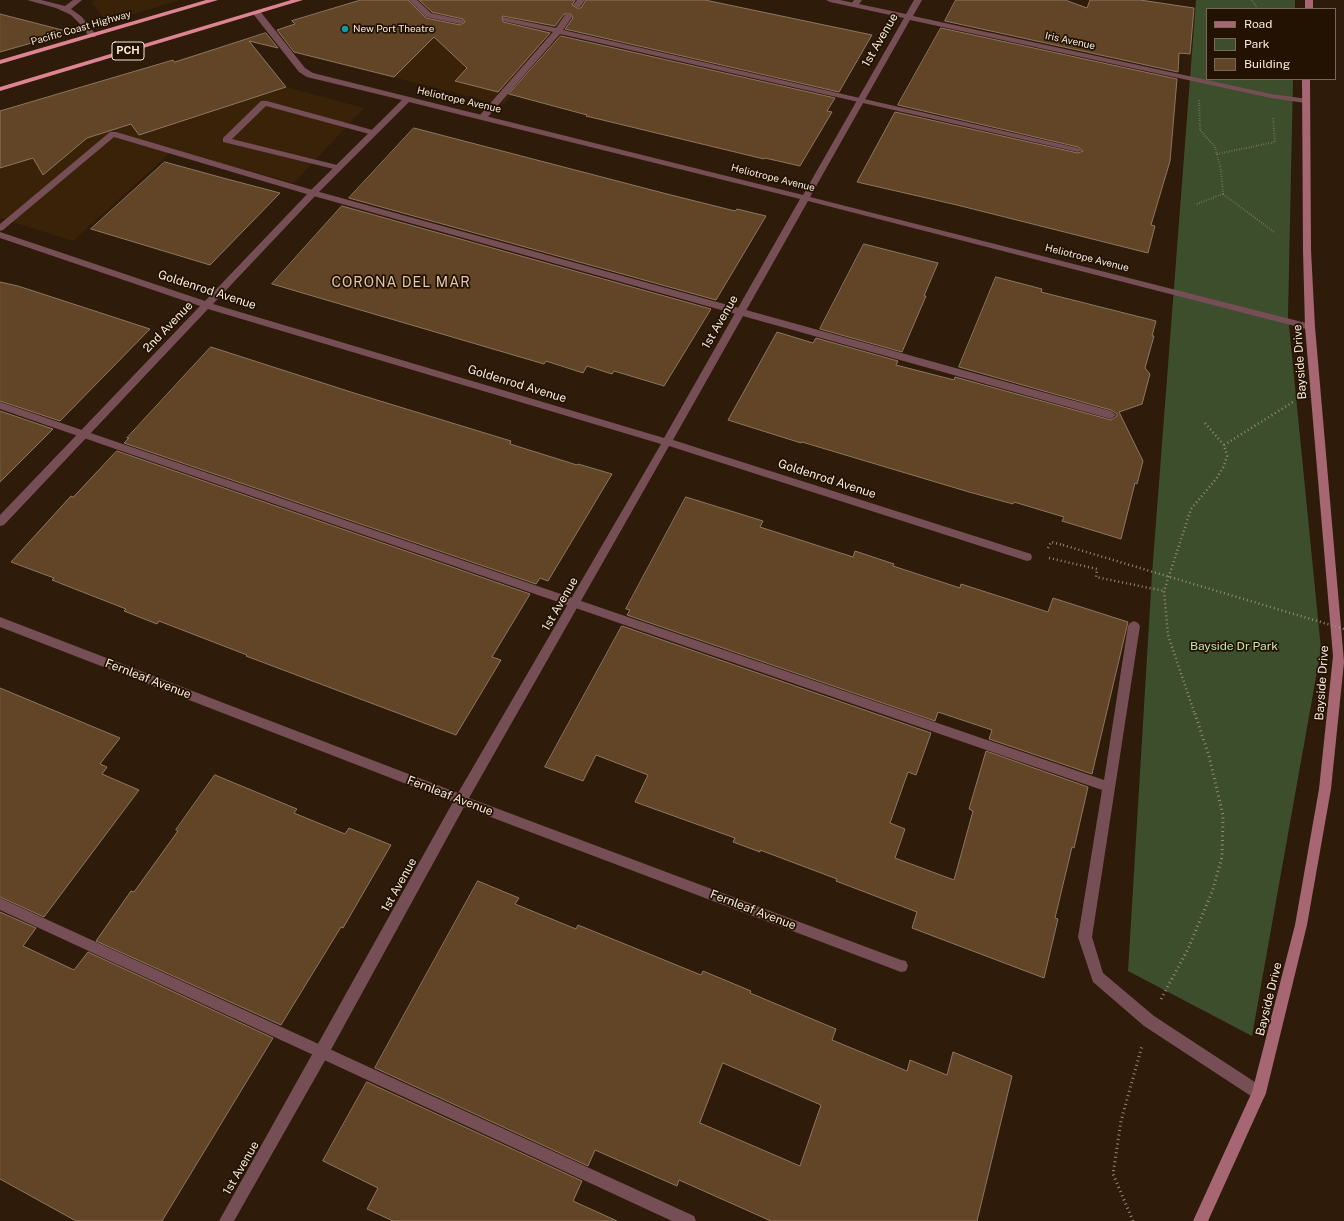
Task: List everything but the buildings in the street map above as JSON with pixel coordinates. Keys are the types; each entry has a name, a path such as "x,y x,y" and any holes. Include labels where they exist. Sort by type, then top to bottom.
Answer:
{"highway":[{"name":"Pacific Coast Highway","path":"0,62 214,0"},
{"name":"PCH","path":"0,89 299,0"}],"main road":[{"name":"Bayside Drive","path":"1200,1221 1259,1093 1301,925 1325,789 1339,656 1310,327 1307,250 1306,80"}],"street":[{"path":"31,0 67,8 84,23 92,35"},
{"path":"67,8 78,0"},
{"path":"413,0 429,15 460,22"},
{"name":"Iris Avenue","path":"830,0 856,3 908,16 1271,96 1305,101"},
{"name":"1st Avenue","path":"226,1221 322,1052 461,800 575,604 918,0"},
{"name":"Heliotrope Avenue","path":"257,13 302,70 310,75 806,198 1310,327"},
{"path":"483,117 558,31 568,16"},
{"path":"506,19 1078,150"},
{"name":"2nd Avenue","path":"0,522 313,193 406,100"},
{"path":"338,168 226,140 264,103 373,133"},
{"path":"0,228 113,134 313,193 1111,415"},
{"name":"Goldenrod Avenue","path":"0,235 207,305 667,442 1027,557"},
{"path":"0,405 1109,787"},
{"name":"Fernleaf Avenue","path":"0,622 461,800 901,966"},
{"path":"1134,626 1085,937 1098,977 1149,1021 1259,1093"},
{"path":"0,904 689,1221"}],"path":[{"path":"1199,79 1200,130 1215,147 1221,170 1223,194 1274,232"},
{"path":"1217,154 1275,142 1271,96"},
{"path":"1197,204 1223,194"},
{"path":"1224,445 1278,410 1315,389"},
{"path":"1133,1221 1113,1174 1121,1121 1149,1021 1188,949 1212,892 1222,857 1223,815 1209,756 1168,635 1164,591 1191,509 1216,479 1224,466 1227,456 1224,445 1204,422"},
{"path":"1063,545 1344,629"},
{"path":"1045,556 1097,569 1096,577 1164,591"}],"shaded area":[{"path":"94,0 180,0 107,22 91,2"},
{"path":"362,0 596,0 503,105 325,60 292,21"},
{"path":"248,39 286,87 364,108 294,183 173,150 73,241 0,218 0,111"}],"green space":[{"name":"Bayside Dr Park","path":"1196,0 1295,0 1295,8 1206,8 1206,80 1293,80 1288,316 1321,649 1252,1036 1128,971 1152,574"}],"place":[{"name":"New Port Theatre","path":"345,29"}],"district":[{"name":"CORONA DEL MAR","path":"401,283"}]}
